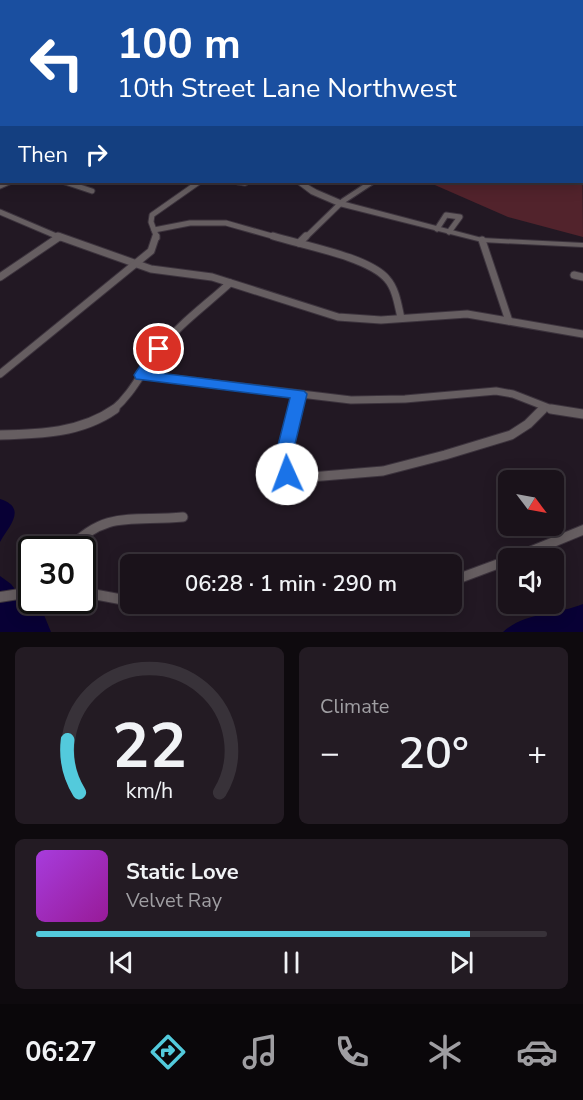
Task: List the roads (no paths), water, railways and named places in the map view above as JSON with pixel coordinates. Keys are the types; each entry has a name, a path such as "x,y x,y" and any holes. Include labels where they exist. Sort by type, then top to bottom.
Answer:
{"street":[{"path":"68,183 92,191"},
{"path":"0,374 155,247 157,238 151,219 155,212 198,183"},
{"path":"300,183 314,192 342,204 482,240 583,245"},
{"path":"299,243 343,201 370,183"},
{"path":"0,212 59,237 159,271 202,275 338,317 365,320 457,314 583,334"},
{"path":"437,229 446,215 458,215 460,217 449,232"},
{"path":"154,230 190,223 218,222 360,261 381,272 391,283 401,318"},
{"path":"0,277 59,237"},
{"path":"482,240 509,321"},
{"path":"574,275 583,277"},
{"path":"0,435 46,433 89,423 118,406 166,342 230,283"},
{"path":"142,375 299,394 374,400 496,391 513,394 544,408 583,414"},
{"path":"299,394 281,465 287,474 299,478 404,467 511,435 528,424 544,408"},
{"path":"82,536 114,519 183,517"},
{"path":"539,548 583,530"},
{"path":"462,577 498,564"},
{"path":"0,597 18,594"},
{"path":"96,595 120,599"}]}
